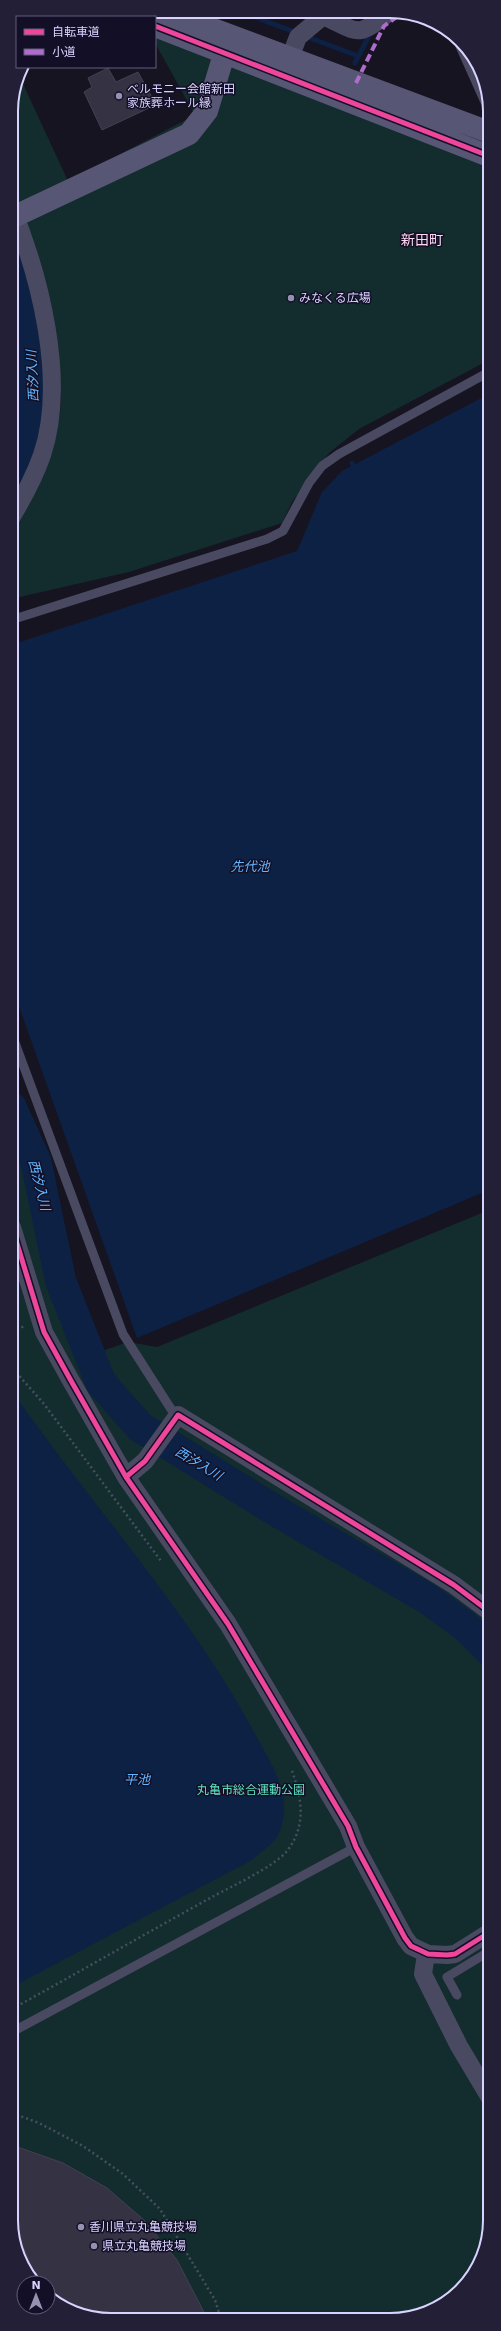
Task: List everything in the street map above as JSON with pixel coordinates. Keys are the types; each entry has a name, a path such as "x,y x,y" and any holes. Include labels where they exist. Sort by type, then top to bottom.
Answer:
{"street":[{"path":"177,18 227,46"},
{"path":"286,68 302,33 321,18"},
{"path":"328,18 357,31 367,30 382,18"},
{"path":"156,26 227,46 286,68 483,130"},
{"path":"18,211 189,134 207,111 227,46"},
{"path":"286,68 483,153"},
{"path":"18,229 43,307 53,375 48,428 42,454 31,483 18,506"},
{"path":"18,1247 44,1332 126,1476 228,1624 348,1826 356,1847 405,1938 411,1946 426,1954 437,1956 455,1954 483,1936"},
{"path":"126,1476 145,1461 178,1415 454,1585 483,1607"},
{"path":"426,1954 423,1974 459,2046 483,2086"}],"lane":[{"path":"18,618 259,542 283,531 309,484 322,466 339,454 483,375"},
{"path":"18,1048 123,1334 171,1409 178,1415"},
{"path":"18,2029 356,1847"},
{"path":"457,1995 447,1977 483,1955"}],"path":[{"path":"18,1374 44,1404 162,1562"},
{"path":"18,2006 247,1877 287,1851 297,1832 301,1815 301,1796 287,1761"},
{"path":"18,2115 39,2123 83,2146 123,2174 160,2209 208,2287 219,2313"}],"green space":[{"name":"みなくる広場","path":"156,36 483,164 483,363 359,429 329,453 292,502 282,523 129,572 18,597 18,517 35,487 55,435 61,406 59,374 18,202 18,105 22,83 68,181 195,115 156,45"},
{"name":"丸亀市総合運動公園","path":"18,1144 28,1167 37,1208 96,1353 128,1342 157,1347 483,1212 483,2226 476,2256 464,2277 447,2294 426,2306 402,2312 111,2313 81,2308 56,2295 56,2275 36,2275 30,2266 21,2244 18,2220"}],"water":[{"name":"先代池","path":"483,397 483,1193 137,1338 18,1004 18,643 297,551 322,492 342,471"},
{"name":"平池","path":"18,1400 42,1434 139,1560 202,1646 271,1762 279,1782 284,1802 283,1822 274,1841 250,1861 18,1984"}],"building":[{"name":"ベルモニー会館新田 家族葬ホール縁","path":"108,68 116,82 138,72 154,101 146,103 149,108 102,130 84,92 92,87 88,78"},
{"name":"香川県立丸亀競技場","path":"18,2147 63,2163 107,2188 144,2220 177,2260 204,2313 111,2313 93,2311 81,2308 56,2295 56,2275 36,2275 20,2239 19,2232"}],"waterway":[{"path":"258,18 297,33"},
{"path":"355,63 371,32"},
{"path":"305,36 358,56"},
{"name":"西汐入川","path":"18,286 26,317 31,346 33,376 33,406 29,435 18,471"},
{"path":"352,463 355,472"},
{"name":"西汐入川","path":"18,1122 36,1162 61,1282 101,1383 140,1427 278,1512 428,1599 465,1626 483,1644"}],"marked path":[{"path":"356,83 384,26 395,18"}],"cycle path":[{"path":"156,26 483,154"},
{"path":"18,1247 44,1332 70,1379 126,1477 228,1624 348,1826 356,1847 405,1938 411,1946 428,1954 447,1955 455,1954 483,1936"},
{"path":"126,1477 145,1461 178,1415 454,1585 483,1607"}],"place":[{"name":"ベルモニー会館新田 家族葬ホール縁","path":"119,96"},
{"name":"みなくる広場","path":"291,298"},
{"name":"香川県立丸亀競技場","path":"81,2227"},
{"name":"県立丸亀競技場","path":"94,2246"}],"district":[{"name":"新田町","path":"422,240"}]}
